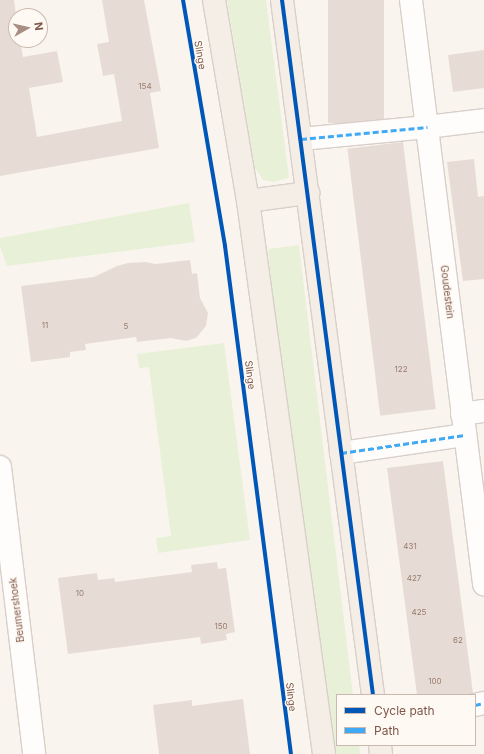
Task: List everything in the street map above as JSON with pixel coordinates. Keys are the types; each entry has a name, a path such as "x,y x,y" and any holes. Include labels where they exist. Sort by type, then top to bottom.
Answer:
{"main road":[{"path":"214,0 248,201 324,754"},
{"path":"282,0 373,694"},
{"path":"248,201 308,193"}],"street":[{"name":"Goudestein","path":"411,0 484,584"},
{"path":"301,139 484,120"},
{"path":"462,414 484,411"},
{"path":"341,453 465,435"},
{"name":"Beumershoek","path":"0,467 30,754"}],"green space":[{"path":"227,0 266,0 289,178 273,182 263,180 255,168"},
{"path":"189,203 195,242 7,266 0,247 0,238"},
{"path":"299,245 353,694 336,694 336,746 359,746 360,754 331,754 273,301 268,249"},
{"path":"224,343 250,540 158,553 156,538 171,536 149,367 139,368 137,354"}],"building":[{"path":"0,0 14,0 15,8 8,8 8,48 21,48 23,57 57,51 63,82 29,88 37,137 122,121 114,74 103,76 97,44 109,42 102,0 144,0 161,91 150,93 159,148 0,176"},
{"path":"328,0 384,0 384,123 328,123"},
{"path":"484,50 484,88 453,92 448,55"},
{"path":"403,142 436,409 380,416 347,149"},
{"path":"474,159 478,197 484,196 484,279 463,281 447,162"},
{"path":"190,260 192,274 197,273 200,298 208,313 206,326 196,338 186,341 171,338 137,342 136,337 85,344 86,350 70,352 70,357 31,362 21,286 94,277 117,266 128,263 145,262 156,264"},
{"path":"443,461 473,693 470,694 417,694 387,468"},
{"path":"217,562 218,569 226,568 235,632 226,634 227,640 201,644 200,637 68,654 58,578 97,573 98,580 114,578 115,582 192,572 191,565"},
{"path":"243,699 250,754 159,754 153,705 192,700 192,706"}],"marked path":[{"path":"301,139 427,127"},
{"path":"341,453 465,435"},
{"path":"476,705 484,703"}],"cycle path":[{"name":"Slinge","path":"183,0 225,246 291,754"},
{"path":"282,0 373,694"}]}
